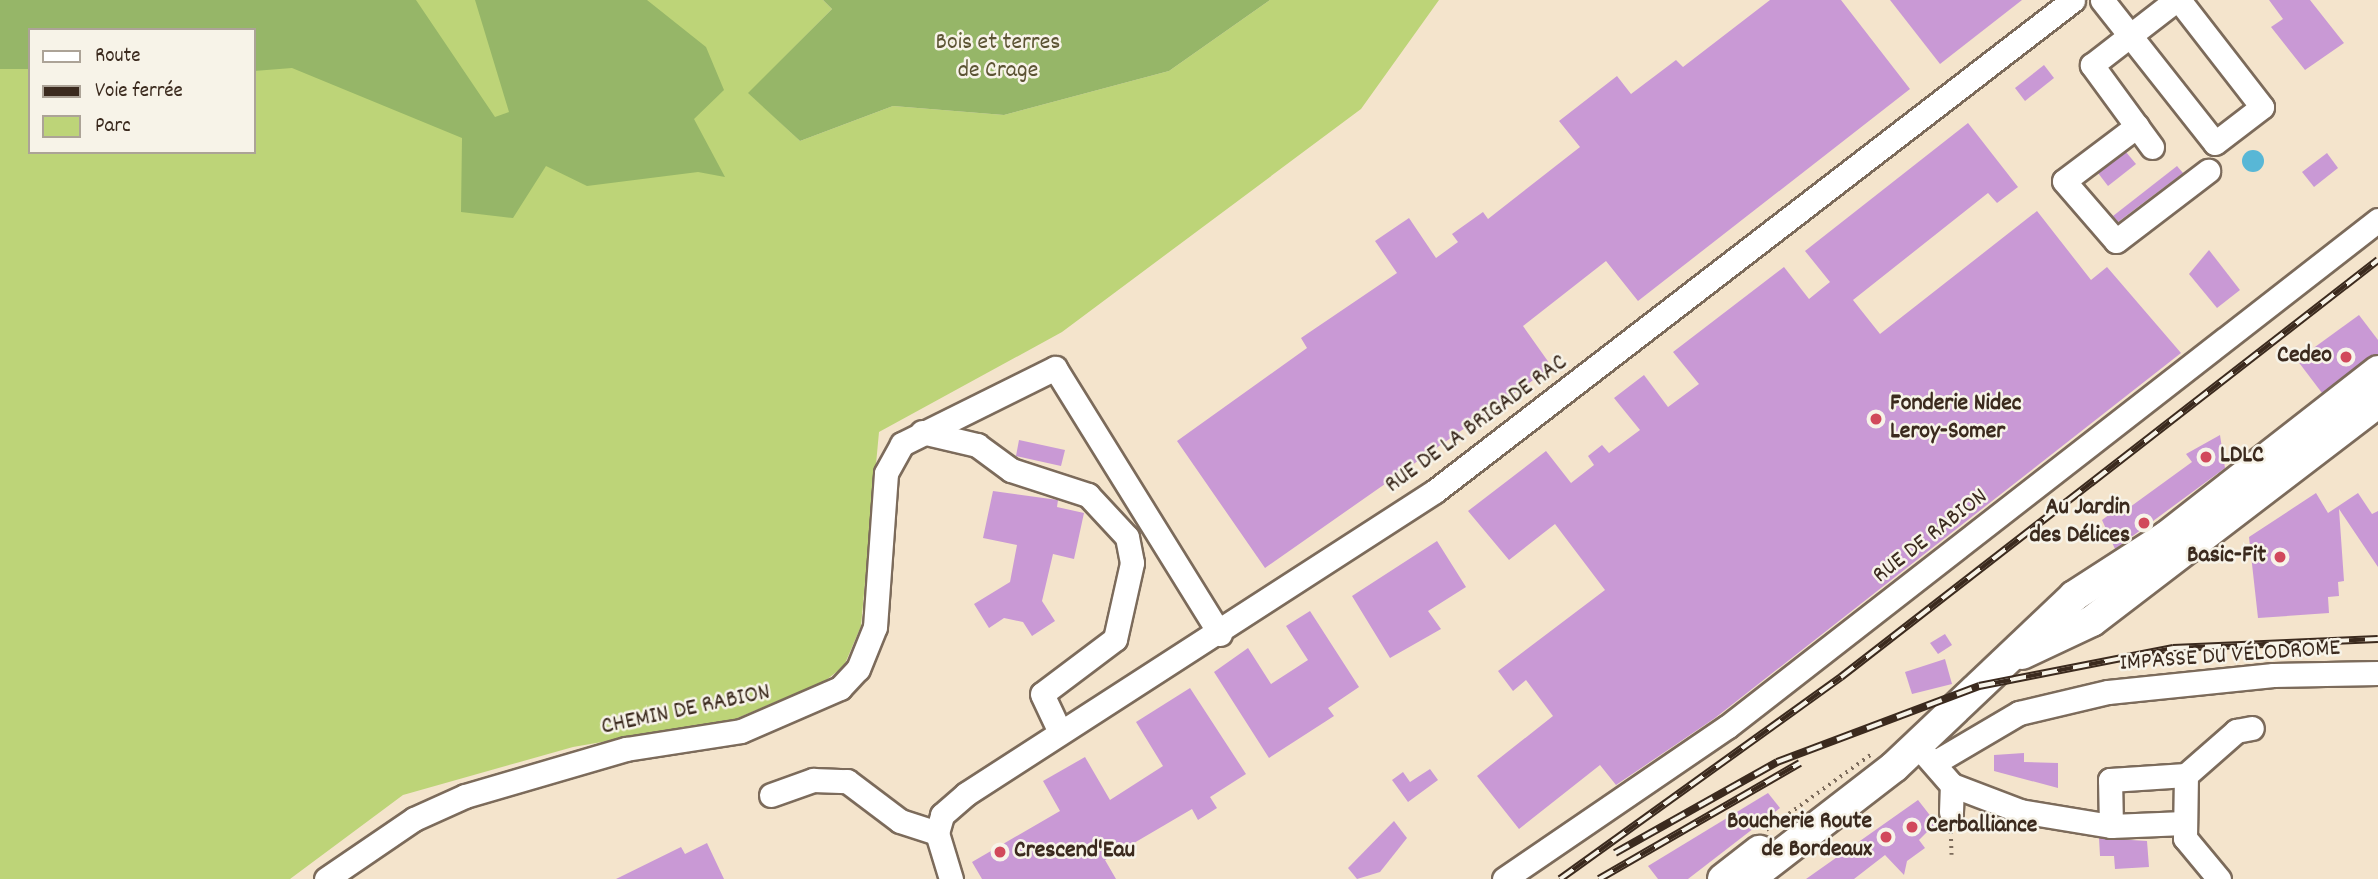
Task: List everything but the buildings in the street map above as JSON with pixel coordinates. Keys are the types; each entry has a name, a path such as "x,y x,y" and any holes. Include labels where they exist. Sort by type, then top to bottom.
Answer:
{"main road":[{"path":"1749,879 1894,767 1927,751 2007,661 2085,587 2122,571 2378,371"},
{"path":"2007,661 2092,621 2216,529 2378,402"},
{"path":"1723,879 1888,756 1927,751"}],"street":[{"name":"RUE DE LA BRIGADE RAC","path":"937,833 942,815 966,794 1060,732 1220,634 1446,483 2073,0"},
{"path":"2102,0 2129,35 2215,143 2262,107 2177,0 2129,35 2092,65 2152,146"},
{"path":"2137,126 2064,181 2116,242 2208,171"},
{"name":"RUE DE RABION","path":"1504,879 1727,727 2378,220"},
{"name":"CHEMIN DE RABION","path":"326,879 414,819 465,796 626,749 741,731 840,688 858,668 875,627 886,473 902,444 1055,368 1220,634"},
{"path":"2007,661 2122,571 2378,386"},
{"path":"922,432 977,445 1011,471 1088,495 1127,537 1132,563 1115,639 1042,694 1060,732"},
{"name":"IMPASSE DU VÉLODROME","path":"1927,751 2019,713 2108,692 2260,676 2378,673"},
{"path":"2111,826 2110,780 2186,775 2236,731 2252,728"},
{"path":"1927,751 1952,785 2020,811 2111,826 2184,824"},
{"path":"1737,879 1888,756"},
{"path":"2186,775 2184,824 2194,868 2219,879"},
{"path":"771,795 813,780 847,781 900,821 937,833 951,879"},
{"path":"1951,812 1952,785"}],"path":[{"path":"1951,812 1952,855"}],"green space":[{"path":"0,0 823,0 832,9 749,93 800,141 893,106 1004,115 1169,71 1270,0 1439,0 1361,109 1062,332 879,432 861,626 844,666 825,681 735,719 573,747 403,795 290,879 0,879"},
{"path":"0,0 416,0 495,117 509,112 475,0 647,0 706,47 724,90 694,119 725,177 698,172 587,186 546,166 513,218 461,212 462,138 292,68 256,71 256,28 28,28 28,69 0,69"},
{"name":"Bois et terres de Crage","path":"823,0 1270,0 1169,71 1004,115 893,106 800,141 748,93 832,9"}],"water":[{"path":"2253,150 2261,153 2264,161 2261,169 2253,172 2245,169 2242,161 2245,153"}],"railway":[{"path":"1560,879 1841,677 2378,260"},
{"path":"1615,853 1777,762 1979,686 2173,648 2378,639"},
{"path":"1599,879 1800,763"}],"place":[{"name":"Cedeo","path":"2346,357"},
{"name":"Fonderie Nidec Leroy-Somer","path":"1876,419"},
{"name":"LDLC","path":"2206,457"},
{"name":"Au Jardin des Délices","path":"2144,523"},
{"name":"Basic-Fit","path":"2280,557"},
{"name":"Cerballiance","path":"1912,827"},
{"name":"Boucherie Route de Bordeaux","path":"1886,837"},
{"name":"Crescend'Eau","path":"1000,852"}]}
